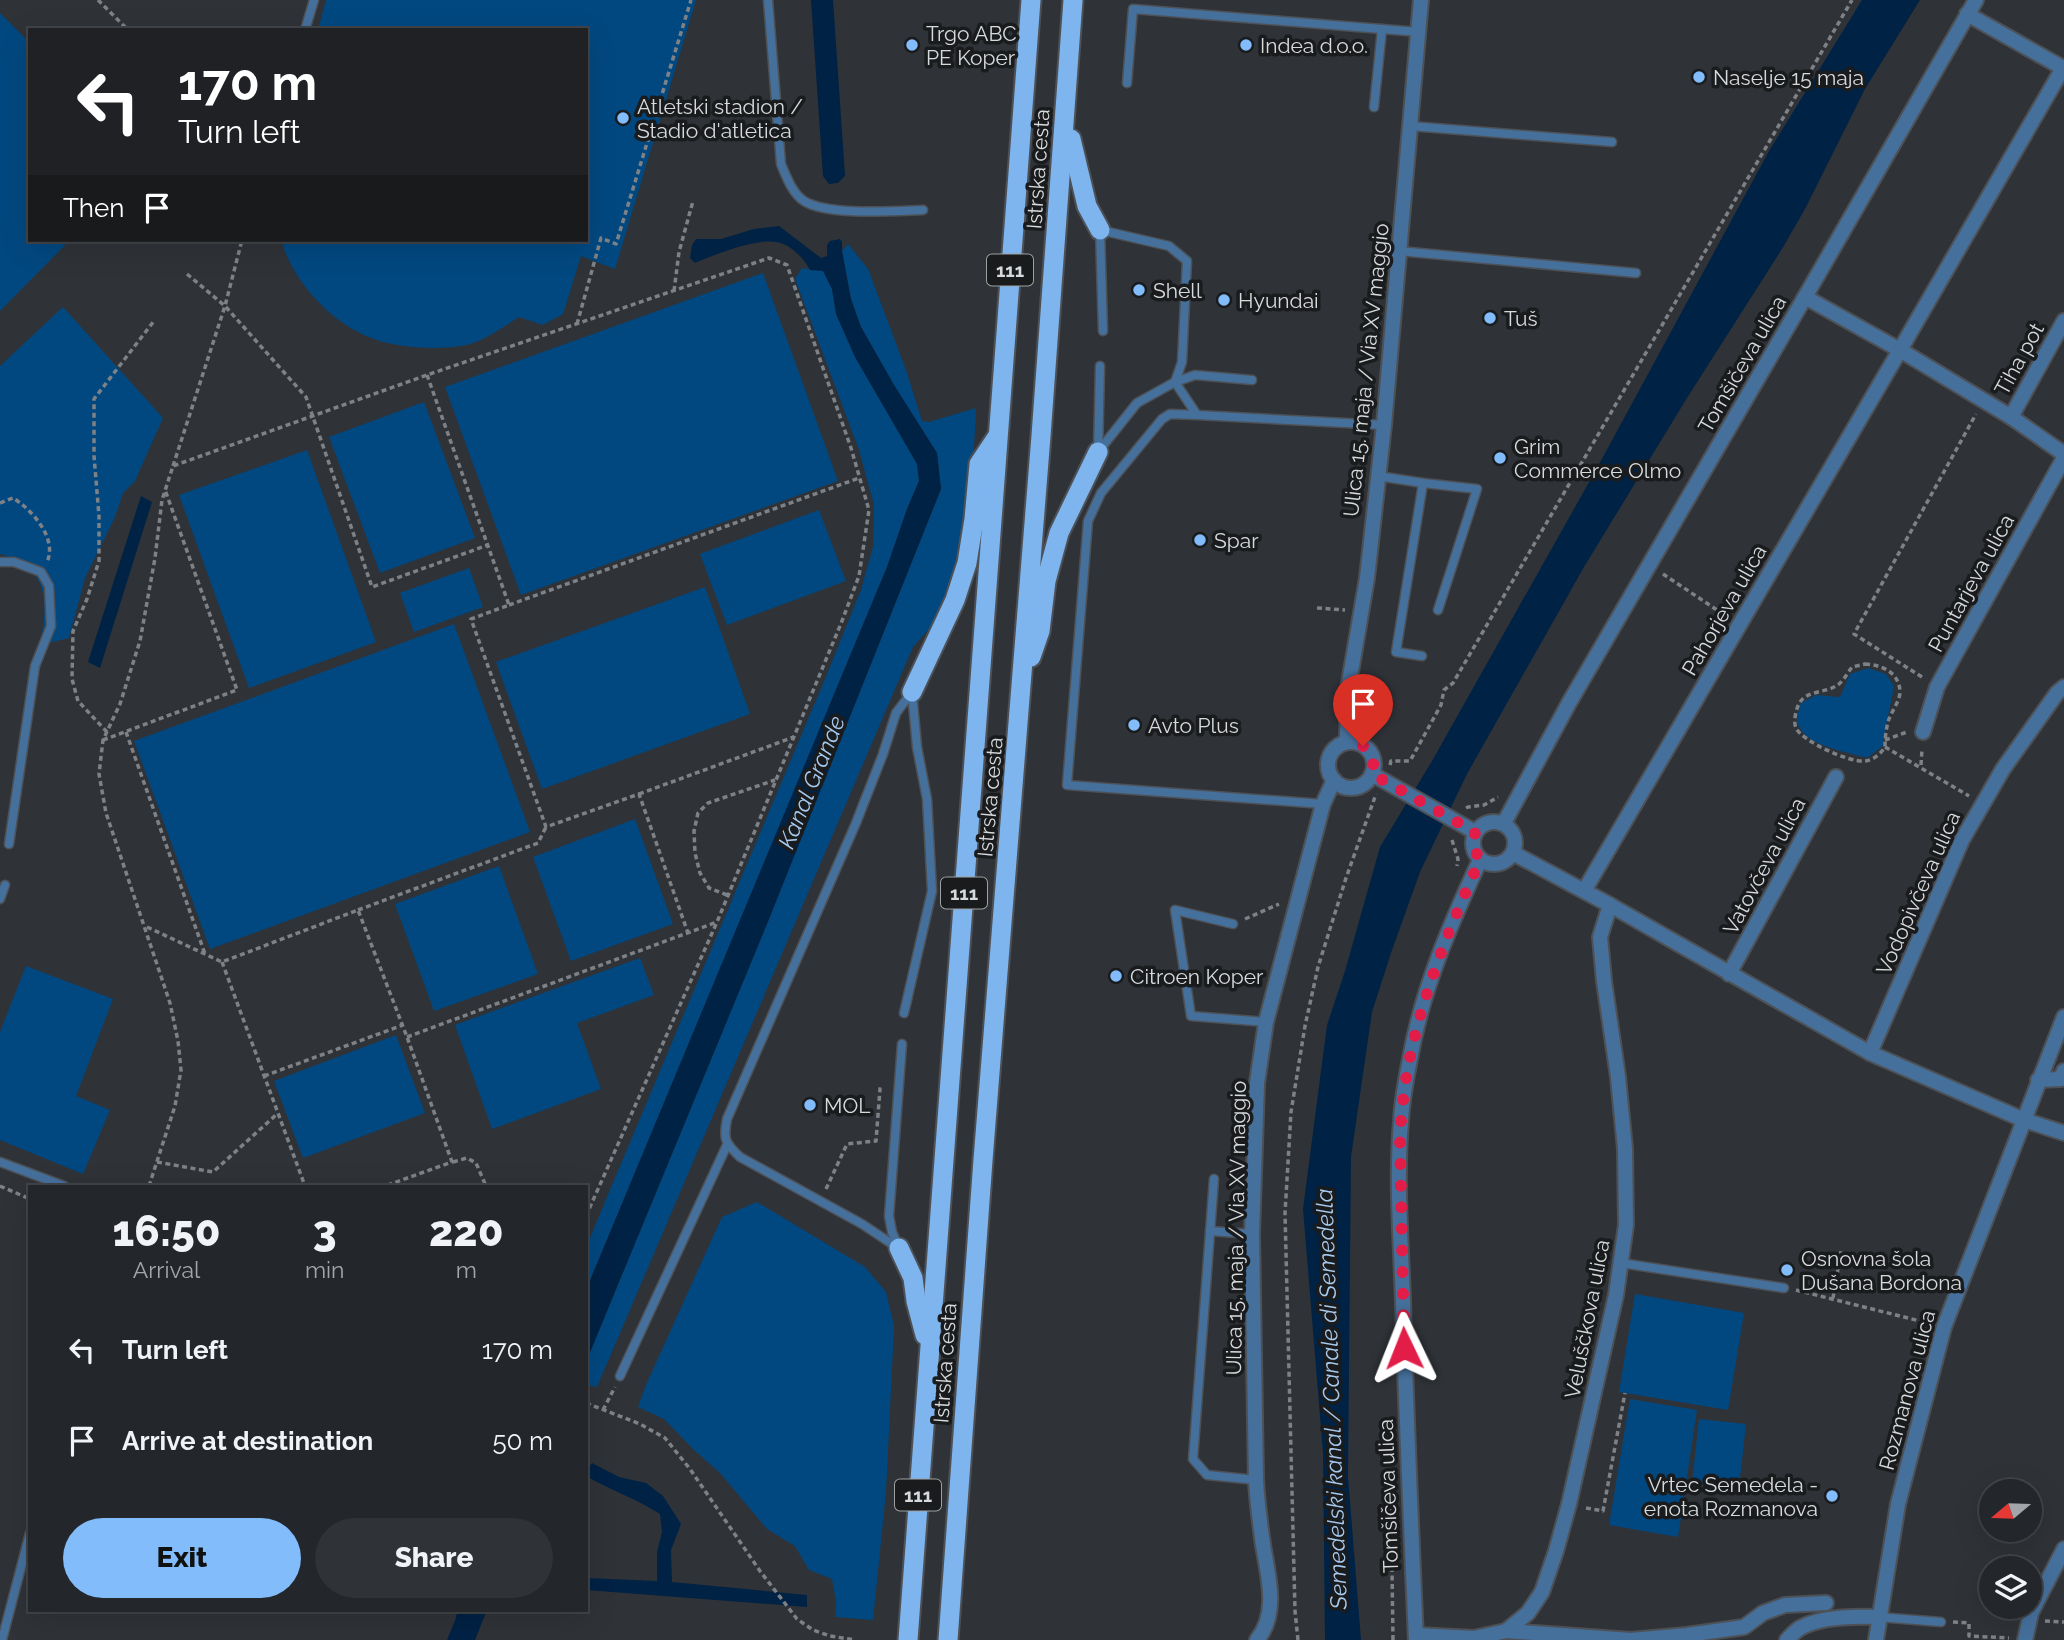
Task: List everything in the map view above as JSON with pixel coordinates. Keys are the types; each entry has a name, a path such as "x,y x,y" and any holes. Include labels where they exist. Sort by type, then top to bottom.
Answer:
{"highway":[{"name":"Istrska cesta","path":"908,1640 1031,0"},
{"name":"Istrska cesta","path":"948,1640 1073,0"},
{"path":"1066,110 1080,184 1087,206 1100,230"},
{"path":"912,692 955,600 967,563 979,464 998,436"},
{"path":"1022,685 1040,631 1046,581 1059,533 1098,452"},
{"path":"899,1248 913,1278 929,1350"}],"street":[{"name":"Ulica 15. maja / Via XV maggio","path":"1257,1640 1265,1628 1270,1588 1256,1480 1252,1234 1257,1083 1266,1022 1323,804 1334,780 1328,765 1329,757 1339,745 1347,742 1348,689 1367,578 1384,425 1422,0"},
{"name":"Tomšičeva ulica","path":"1504,824 1569,702 1976,0"},
{"name":"Pahorjeva ulica","path":"1584,891 2063,67 1967,14"},
{"path":"1805,297 2011,416"},
{"name":"Tiha pot","path":"2011,416 2064,321"},
{"name":"Puntarjeva ulica","path":"1923,732 1937,687 2064,456 2011,416"},
{"name":"Vodopivčeva ulica","path":"1870,1054 1962,840 2003,769 2064,687"},
{"path":"1347,742 1363,746 1369,751 1382,780 1475,832"},
{"name":"Vatovčeva ulica","path":"1729,974 1836,777"},
{"path":"1334,780 1347,788 1354,788 1382,780"},
{"path":"1487,822 1504,824 1509,827 1515,840 1513,853 1508,859 1494,864 1480,860 1473,847 1475,832 1487,822"},
{"path":"1513,853 1610,905 1870,1054 2024,1119 2064,1133"},
{"name":"Tomšičeva ulica","path":"1416,1638 1403,1320 1401,1121 1417,1026 1442,951 1480,860"},
{"name":"Veluščkova ulica","path":"1506,1631 1528,1613 1542,1592 1556,1551 1595,1395 1621,1264 1626,1225 1625,1149 1600,937 1610,905"},
{"name":"Rozmanova ulica","path":"1876,1640 1898,1504 1944,1327 2064,1017"},
{"path":"2038,1080 2061,1079 2064,1071"},
{"path":"2025,1639 2031,1613 2064,1549"},
{"path":"1416,1638 1474,1638 1506,1631 1631,1640 1684,1638 1744,1627 1763,1613 1785,1605 1826,1603"},
{"path":"1787,1640 1799,1628 1820,1622 1846,1616 1878,1617"}],"lane":[{"path":"306,28 314,0"},
{"path":"768,0 781,164 790,186 804,201 830,209 923,211"},
{"path":"1127,83 1133,9 1419,32"},
{"path":"1374,107 1382,29"},
{"path":"1410,126 1612,142"},
{"path":"1103,331 1100,230 1169,246 1187,261 1182,362 1175,382"},
{"path":"1399,251 1636,273"},
{"path":"1098,452 1100,366"},
{"path":"1098,452 1138,403 1175,382 1195,375 1252,380"},
{"path":"1175,382 1197,415"},
{"path":"1323,804 1067,785 1088,521 1101,493 1162,419 1170,414 1384,425"},
{"path":"1378,476 1477,489 1438,610"},
{"path":"1422,656 1396,652 1423,483"},
{"path":"0,562 14,562 41,572 49,586 51,626 35,666 9,844"},
{"path":"904,1013 932,891 927,799 917,747 912,692"},
{"path":"899,1248 863,1224 740,1157 727,1145 724,1132 727,1119 856,823 896,713 912,692"},
{"path":"0,899 5,884"},
{"path":"1233,924 1175,910 1191,1016 1266,1022"},
{"path":"899,1248 889,1216 902,1044"},
{"path":"620,1376 727,1145"},
{"path":"0,1161 61,1185"},
{"path":"1214,1179 1193,1459 1207,1475 1256,1480"},
{"path":"1210,1231 1252,1234"},
{"path":"1621,1264 1788,1289"},
{"path":"2,1634 28,1540"},
{"path":"1878,1617 1941,1622"}],"path":[{"path":"98,0 126,28"},
{"path":"577,324 601,238 616,244 691,0"},
{"path":"1298,1640 1295,1611 1285,1213 1291,1112 1318,967 1346,878 1391,761 1410,761 1441,705 1442,693 1452,683 1852,0"},
{"path":"674,291 679,252 693,201"},
{"path":"149,1185 175,1106 181,1070 178,1041 170,1003 106,813 99,774 103,740 120,704 140,641 164,489 225,306 241,242"},
{"path":"173,466 427,375 769,258 787,265 851,448 869,510 859,576 717,922 588,1212"},
{"path":"187,274 225,306 306,397 372,587 488,545"},
{"path":"107,732 78,701 72,679 73,631 99,562 94,399 154,321"},
{"path":"427,375 509,605"},
{"path":"1937,687 1854,634 1983,400"},
{"path":"546,827 471,619 859,478"},
{"path":"103,740 237,690 164,489"},
{"path":"0,503 12,498 26,506 38,521 48,540 50,558 41,572"},
{"path":"1649,565 1740,625"},
{"path":"1317,608 1342,610"},
{"path":"1876,665 1889,669 1898,683 1900,696 1889,719 1885,747 1875,758 1866,761 1853,760 1818,745 1796,728 1799,704 1806,696 1839,684 1852,667 1876,665"},
{"path":"126,732 205,954"},
{"path":"222,962 538,843 546,827 794,737"},
{"path":"1885,747 1983,804"},
{"path":"727,895 709,888 700,873 695,853 694,831 698,813 708,803 776,779"},
{"path":"639,794 688,933"},
{"path":"1468,807 1484,805 1498,797"},
{"path":"1233,924 1299,895"},
{"path":"358,910 452,1162"},
{"path":"407,1037 717,922"},
{"path":"145,927 222,962 304,1185"},
{"path":"264,1076 402,1025"},
{"path":"821,1201 847,1144 876,1141 880,1088 875,1089"},
{"path":"157,1162 213,1172 277,1114"},
{"path":"388,1185 467,1158 477,1163 485,1185"},
{"path":"0,1186 28,1198"},
{"path":"1833,1298 1841,1251"},
{"path":"1788,1289 1908,1318"},
{"path":"603,1410 620,1376"},
{"path":"1603,1511 1625,1393"},
{"path":"588,1404 640,1424 665,1438 705,1489 760,1571 797,1619 813,1630 855,1640"},
{"path":"1941,1622 1969,1623 1969,1636 2025,1639"}],"shaded area":[{"name":"Atletski stadion / Stadio d'atletica","path":"326,0 696,0 615,269 581,256 563,314 543,325 519,317 484,338 461,346 439,348 390,344 369,337 340,321 314,298 294,270 282,242 588,242 588,28 319,28"},
{"path":"0,13 28,41 28,242 68,242 0,311"},
{"path":"848,244 868,269 922,421 929,422 976,408 971,511 950,588 936,621 913,647 597,1387 588,1385 588,1357 767,924 941,489 937,453 861,327 851,299 842,251"},
{"path":"802,268 823,271 832,289 836,314 855,357 917,464 919,481 887,567 588,1285 588,1242 825,679 861,590 873,547 874,505 859,450 795,279"},
{"path":"763,273 838,481 521,595 445,387"},
{"path":"63,307 163,418 135,481 123,493 115,517 85,578 69,638 40,645 44,602 39,582 23,563 0,554 0,366"},
{"path":"424,402 475,538 380,573 329,437"},
{"path":"307,450 376,642 249,688 179,495"},
{"path":"819,510 846,581 727,625 700,554"},
{"path":"469,568 483,607 414,632 400,593"},
{"path":"705,587 750,714 542,789 496,662"},
{"path":"454,624 530,832 210,949 134,741"},
{"path":"1868,668 1886,674 1894,686 1883,746 1867,758 1837,750 1806,736 1797,720 1801,703 1816,695 1840,697 1850,674"},
{"path":"635,819 673,924 571,961 533,857"},
{"path":"499,866 538,974 434,1011 395,904"},
{"path":"640,958 654,995 577,1023 601,1089 492,1129 455,1025"},
{"path":"26,966 113,999 76,1096 110,1110 83,1174 0,1140 0,1032"},
{"path":"396,1035 425,1113 303,1158 274,1081"},
{"path":"757,1202 865,1267 886,1292 894,1326 886,1492 873,1620 835,1617 836,1601 832,1579 809,1570 795,1546 767,1529 720,1473 664,1419 638,1407 722,1217"},
{"path":"1635,1294 1744,1313 1728,1410 1619,1392"},
{"path":"1630,1399 1697,1410 1678,1537 1609,1525"},
{"path":"1699,1419 1746,1424 1739,1487 1692,1482"}],"water":[{"path":"811,0 833,0 845,176 838,183 829,184 823,176"},
{"name":"Semedelski kanal / Canale di Semedella","path":"1862,0 1920,0 1865,89 1782,249 1584,567 1467,774 1420,872 1391,953 1372,1012 1351,1157 1348,1476 1361,1640 1325,1640 1323,1453 1303,1209 1327,1025 1380,847 1432,761 1597,468 1769,151"},
{"name":"Kanal Grande","path":"779,226 821,258 827,256 827,245 830,241 840,239 851,299 861,327 937,453 941,489 767,924 588,1357 588,1285 887,567 919,481 917,464 855,357 836,314 832,289 823,271 810,270 796,252 768,241 746,245 695,263 690,258 696,239 721,239 754,229"},
{"path":"141,496 152,502 100,668 88,662"},
{"path":"592,1463 619,1477 646,1483 663,1496 681,1524 671,1550 672,1582 807,1595 807,1607 588,1590 588,1578 657,1581 657,1552 662,1532 660,1514 588,1477 588,1468"},
{"path":"457,1612 486,1612 475,1640 447,1640"}],"place":[{"name":"Trgo ABC PE Koper","path":"912,45"},
{"name":"Indea d.o.o.","path":"1246,45"},
{"name":"Naselje 15 maja","path":"1699,77"},
{"name":"Atletski stadion / Stadio d'atletica","path":"623,118"},
{"name":"Shell","path":"1139,290"},
{"name":"Hyundai","path":"1224,300"},
{"name":"Tuš","path":"1490,318"},
{"name":"Grim Commerce Olmo","path":"1500,458"},
{"name":"Spar","path":"1200,540"},
{"name":"Avto Plus","path":"1134,725"},
{"name":"Citroen Koper","path":"1116,976"},
{"name":"MOL","path":"810,1105"},
{"name":"Osnovna šola Dušana Bordona","path":"1787,1270"},
{"name":"Vrtec Semedela - enota Rozmanova","path":"1832,1496"}],"route":[{"path":"1363,746 1373,758 1372,774 1475,832 1473,847 1480,860 1433,973 1410,1058 1400,1140 1404,1348"}]}
